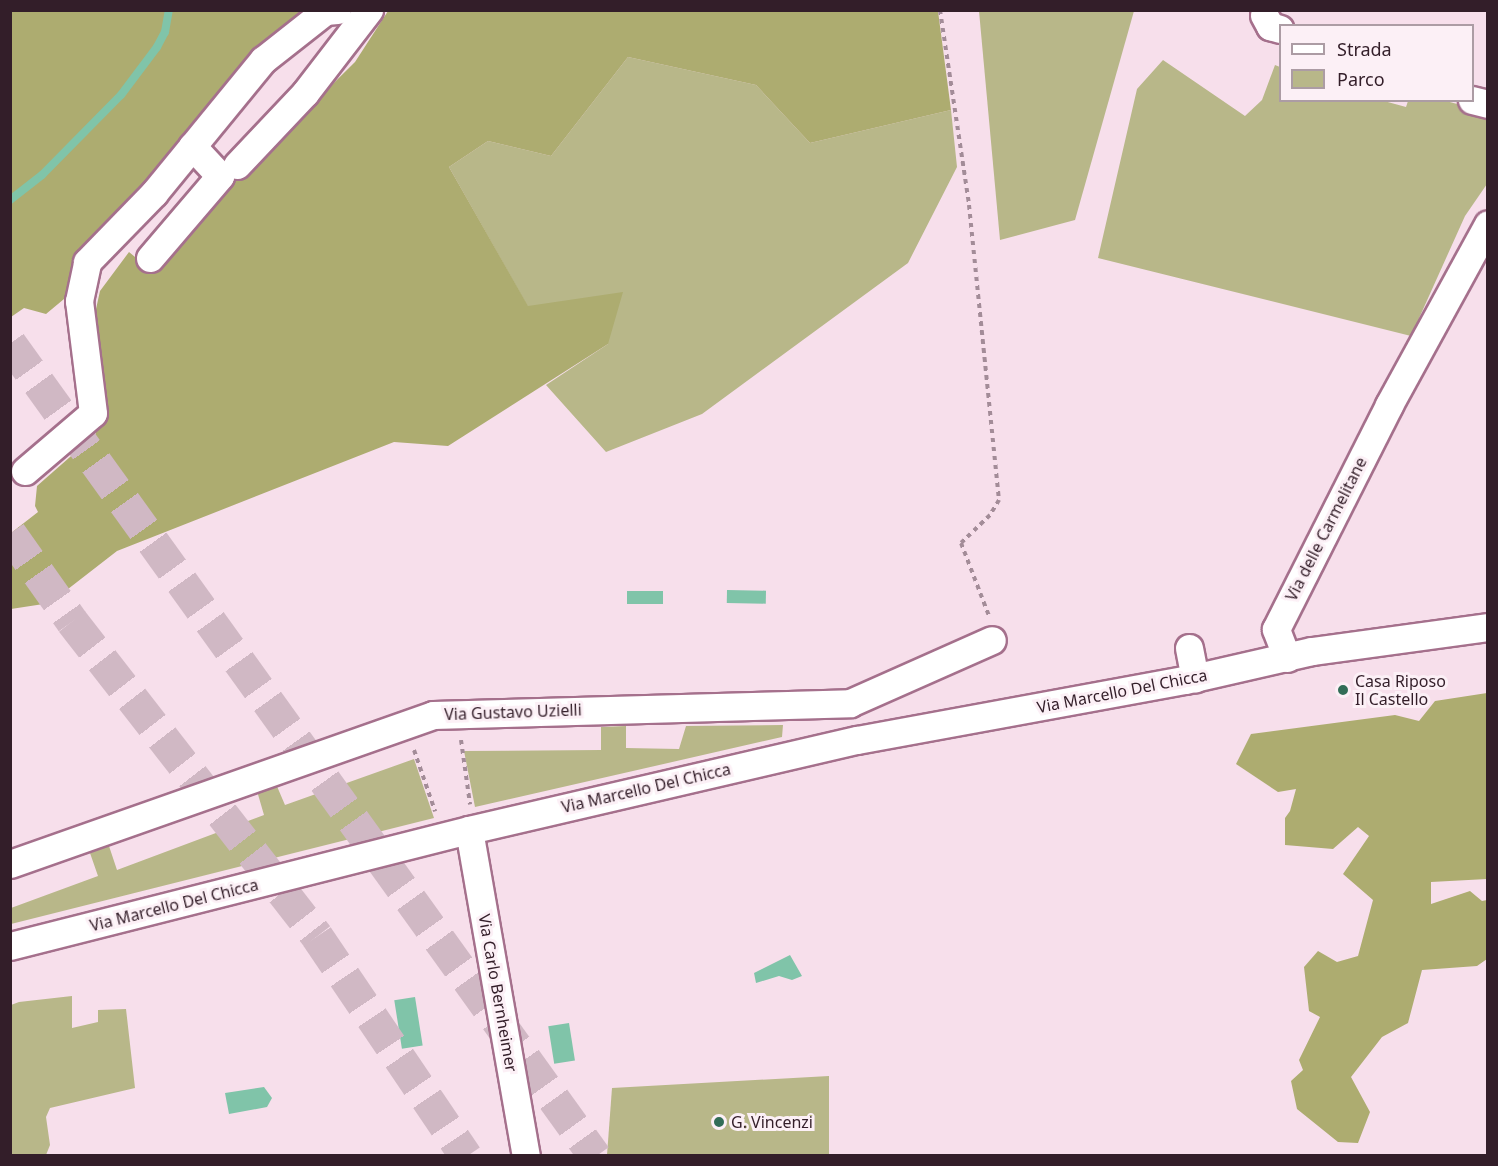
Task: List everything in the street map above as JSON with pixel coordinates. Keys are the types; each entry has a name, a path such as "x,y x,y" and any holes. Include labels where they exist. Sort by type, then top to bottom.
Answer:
{"street":[{"path":"25,471 93,413 79,302 87,262 154,193 263,60 325,11 337,10"},
{"path":"237,165 305,93 369,10"},
{"path":"150,258 220,176 192,146"},
{"name":"Via delle Carmelitane","path":"1287,658 1276,629 1389,405 1488,224"},
{"path":"1287,658 1312,651 1488,627"},
{"name":"Via Gustavo Uzielli","path":"10,864 433,715 850,703 992,640"},
{"path":"1189,648 1195,678"},
{"name":"Via Marcello Del Chicca","path":"10,946 470,820 857,740 1195,678 1287,658"},
{"path":"850,703 857,740"},
{"name":"Via Carlo Bernheimer","path":"470,820 526,1155"}],"path":[{"path":"940,10 969,205 999,500 990,515 962,543 989,614 992,640"},
{"path":"460,730 470,820"},
{"path":"411,740 438,820"}],"green space":[{"path":"979,11 1134,11 1075,220 1000,240"},
{"path":"628,57 756,85 810,143 951,110 957,167 908,263 702,414 606,452 546,385 608,344 528,307 449,167 488,141 551,156"},
{"path":"1163,60 1245,116 1262,100 1275,65 1279,67 1279,102 1388,102 1406,107 1408,102 1450,102 1487,112 1487,184 1465,216 1411,336 1098,258 1137,89"},
{"path":"783,725 782,737 475,807 464,751 601,750 601,727 626,726 626,748 679,749 686,726"},
{"path":"414,759 434,818 11,924 11,908 98,876 90,853 109,846 117,870 264,815 257,791 276,784 285,805"},
{"path":"72,996 72,1028 98,1022 98,1010 126,1009 135,1088 50,1108 46,1117 50,1145 46,1155 11,1155 11,1005 19,1002"},
{"name":"G. Vincenzi","path":"829,1076 829,1155 607,1155 612,1088"}],"shaded area":[{"path":"11,11 315,11 150,190 71,268 76,289 46,314 24,308 11,317"},
{"path":"388,11 938,11 951,110 810,143 756,85 628,57 551,156 488,141 449,167 528,306 623,292 608,344 448,446 394,442 117,551 50,603 11,609 11,533 38,512 35,506 37,486 95,435 104,410 92,327 100,291 129,252 152,271 250,166 355,62"},
{"path":"727,590 766,591 766,604 727,603"},
{"path":"627,591 663,591 663,604 627,604"},
{"path":"1487,693 1487,879 1431,882 1431,904 1470,891 1482,901 1487,900 1487,959 1477,966 1422,970 1408,1023 1382,1037 1351,1077 1370,1112 1358,1143 1338,1142 1297,1109 1291,1081 1303,1070 1299,1060 1320,1017 1309,1011 1304,967 1318,951 1337,962 1358,956 1373,900 1343,874 1369,836 1358,827 1333,849 1285,845 1285,818 1290,811 1296,789 1278,792 1236,764 1251,734 1395,715 1419,721 1435,701"},
{"path":"790,955 802,976 792,980 779,976 756,983 754,973"},
{"path":"415,997 423,1045 402,1049 394,1000"},
{"path":"569,1023 575,1061 554,1064 548,1026"},
{"path":"264,1087 272,1098 267,1107 229,1114 225,1093"}],"waterway":[{"path":"10,200 42,175 121,95 157,47 165,32 169,10"}],"tunnel":[{"path":"10,343 595,1156"},
{"path":"10,533 72,621 317,936 466,1156"}],"place":[{"name":"Casa Riposo Il Castello","path":"1343,690"},
{"name":"G. Vincenzi","path":"719,1122"}]}
